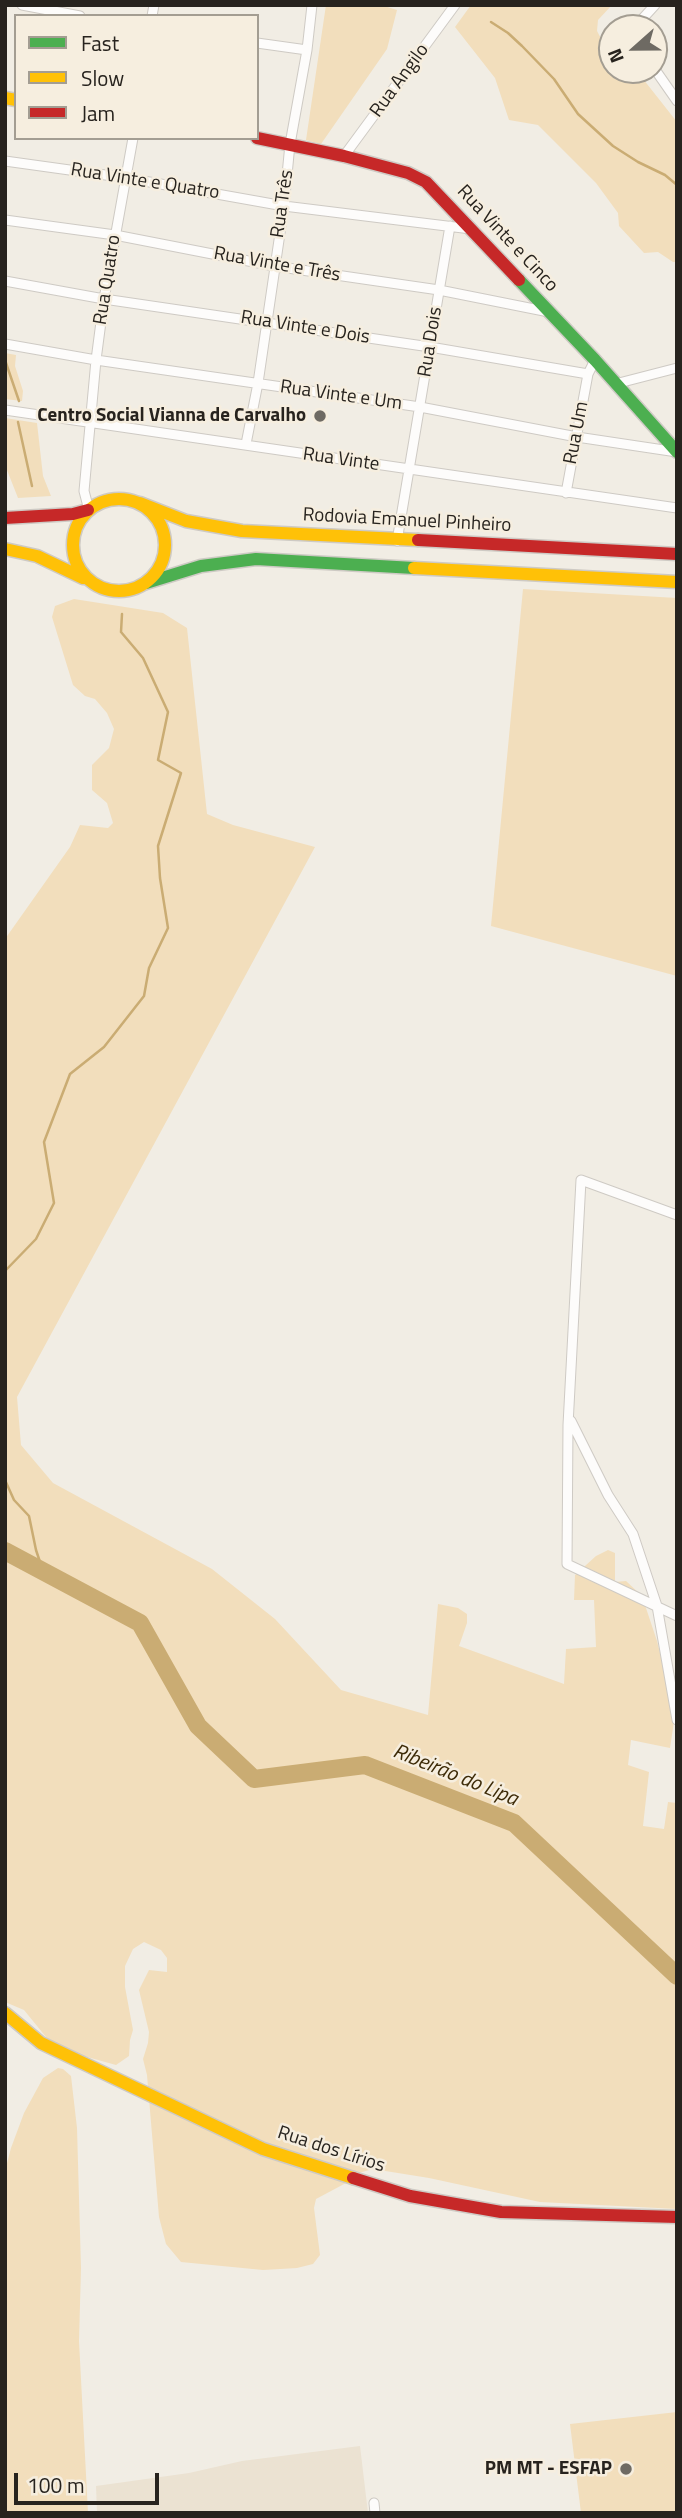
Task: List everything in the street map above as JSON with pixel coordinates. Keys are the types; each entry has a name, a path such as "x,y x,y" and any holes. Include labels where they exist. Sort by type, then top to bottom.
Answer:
{"main road":[{"name":"Rua Vinte e Cinco","path":"259,138 344,156 408,173 426,182 595,360 677,452"},
{"path":"5,518 73,514 89,510 104,501 122,499 140,503 157,518 165,539 164,556 158,571 146,583"},
{"name":"Rodovia Emanuel Pinheiro","path":"140,503 186,521 215,528 397,541 677,555"},
{"path":"89,510 78,524 73,544 78,565 91,582"},
{"path":"5,549 37,556 58,564 104,589 118,592 133,590 146,583 201,566 256,559 677,582"},
{"name":"Rua dos Lírios","path":"5,2013 41,2043 263,2149 411,2196 501,2212 677,2217"}],"street":[{"path":"22,5 69,14"},
{"name":"Rua Três","path":"246,444 258,383 284,206 290,144 312,5"},
{"name":"Rua Angilo","path":"344,156 455,5"},
{"path":"259,43 307,50"},
{"path":"665,84 677,101"},
{"name":"Rua Quatro","path":"89,510 84,491 96,360 132,140"},
{"name":"Rua Vinte e Quatro","path":"5,161 127,178 284,206"},
{"path":"284,206 473,229"},
{"name":"Rua Vinte e Três","path":"5,220 115,235 274,266 439,290 549,312"},
{"name":"Rua Dois","path":"397,541 450,226"},
{"name":"Rua Vinte e Dois","path":"5,281 104,299 588,374"},
{"name":"Rua Vinte e Um","path":"5,345 420,407 577,437 677,452"},
{"path":"588,374 595,360"},
{"path":"615,384 677,369"},
{"name":"Rua Um","path":"566,493 588,374"},
{"name":"Rua Vinte","path":"5,410 677,508"},
{"path":"677,1215 581,1180 569,1414 567,1564 677,1616"},
{"path":"569,1414 595,1472 633,1534 657,1606 677,1720"}],"shaded area":[{"path":"326,5 381,5 397,10 387,49 321,144 306,140"},
{"path":"471,5 612,5 604,14 598,14 598,84 647,84 677,122 677,262 658,252 644,253 619,226 618,213 596,183 538,125 509,120 495,78 455,27"},
{"path":"5,353 16,355 15,366 23,391 22,401 5,399"},
{"path":"5,418 37,423 43,476 51,496 18,498 5,465"},
{"path":"523,589 677,598 677,976 491,926"},
{"path":"74,599 163,613 187,628 207,814 233,825 315,847 17,1397 21,1445 53,1483 212,1569 275,1619 341,1690 428,1715 438,1604 458,1608 467,1614 467,1623 459,1646 564,1684 566,1649 596,1647 594,1600 574,1600 575,1575 596,1556 608,1550 615,1553 615,1582 626,1581 642,1596 657,1641 675,1715 670,1748 631,1740 628,1765 649,1772 643,1826 664,1829 668,1802 677,1803 677,2209 540,2202 373,2169 355,2174 346,2183 316,2199 314,2208 320,2255 313,2264 263,2270 181,2262 166,2244 159,2217 147,2075 143,2059 149,2032 139,1990 149,1970 167,1972 167,1958 161,1950 144,1942 133,1949 125,1966 125,1987 133,2030 129,2056 116,2065 55,2048 24,2010 5,2002 5,939 70,847 80,825 108,828 113,823 107,803 92,790 92,765 109,748 114,729 107,713 95,699 85,696 73,685 52,617 55,606"},
{"path":"58,2068 71,2076 77,2128 81,2268 79,2341 88,2513 5,2513 5,2171 24,2113 43,2078"},
{"name":"PM MT - ESFAP","path":"677,2412 677,2513 581,2513 570,2424"},
{"path":"360,2446 368,2513 97,2513 96,2486 189,2473 242,2461"}],"waterway":[{"path":"491,22 522,46 554,79 578,114 613,146 665,175 677,185"},
{"path":"5,360 19,401"},
{"path":"18,422 32,486"},
{"path":"5,1271 36,1239 54,1203 44,1142 70,1074 104,1047 144,996 149,968 168,928 158,846 181,773 158,760 168,712 143,658 121,632 122,614"},
{"path":"5,1480 14,1500 29,1516 43,1571"},
{"name":"Ribeirão do Lipa","path":"5,1551 140,1623 198,1726 254,1779 365,1765 514,1823 677,1976"}],"traffic: fast":[{"path":"519,280 677,452"},
{"path":"146,583 201,566 256,559 414,568"}],"traffic: slow":[{"path":"5,98 14,100"},
{"path":"119,499 137,502 152,512 162,527 165,545 162,563 152,578 137,588 119,591 101,588 86,578 76,563 73,545 76,527 86,512 101,502 119,499"},
{"path":"140,503 186,521 242,531 418,540"},
{"path":"5,549 37,556 83,578"},
{"path":"414,568 677,582"},
{"path":"5,2013 41,2043 263,2149 353,2178"}],"traffic: jam":[{"path":"259,138 344,156 408,173 426,182 519,280"},
{"path":"5,518 73,514 88,510"},
{"path":"418,540 677,554"},
{"path":"353,2178 410,2196 501,2212 677,2217"}],"place":[{"name":"Centro Social Vianna de Carvalho","path":"320,416"},
{"name":"PM MT - ESFAP","path":"626,2469"}]}
